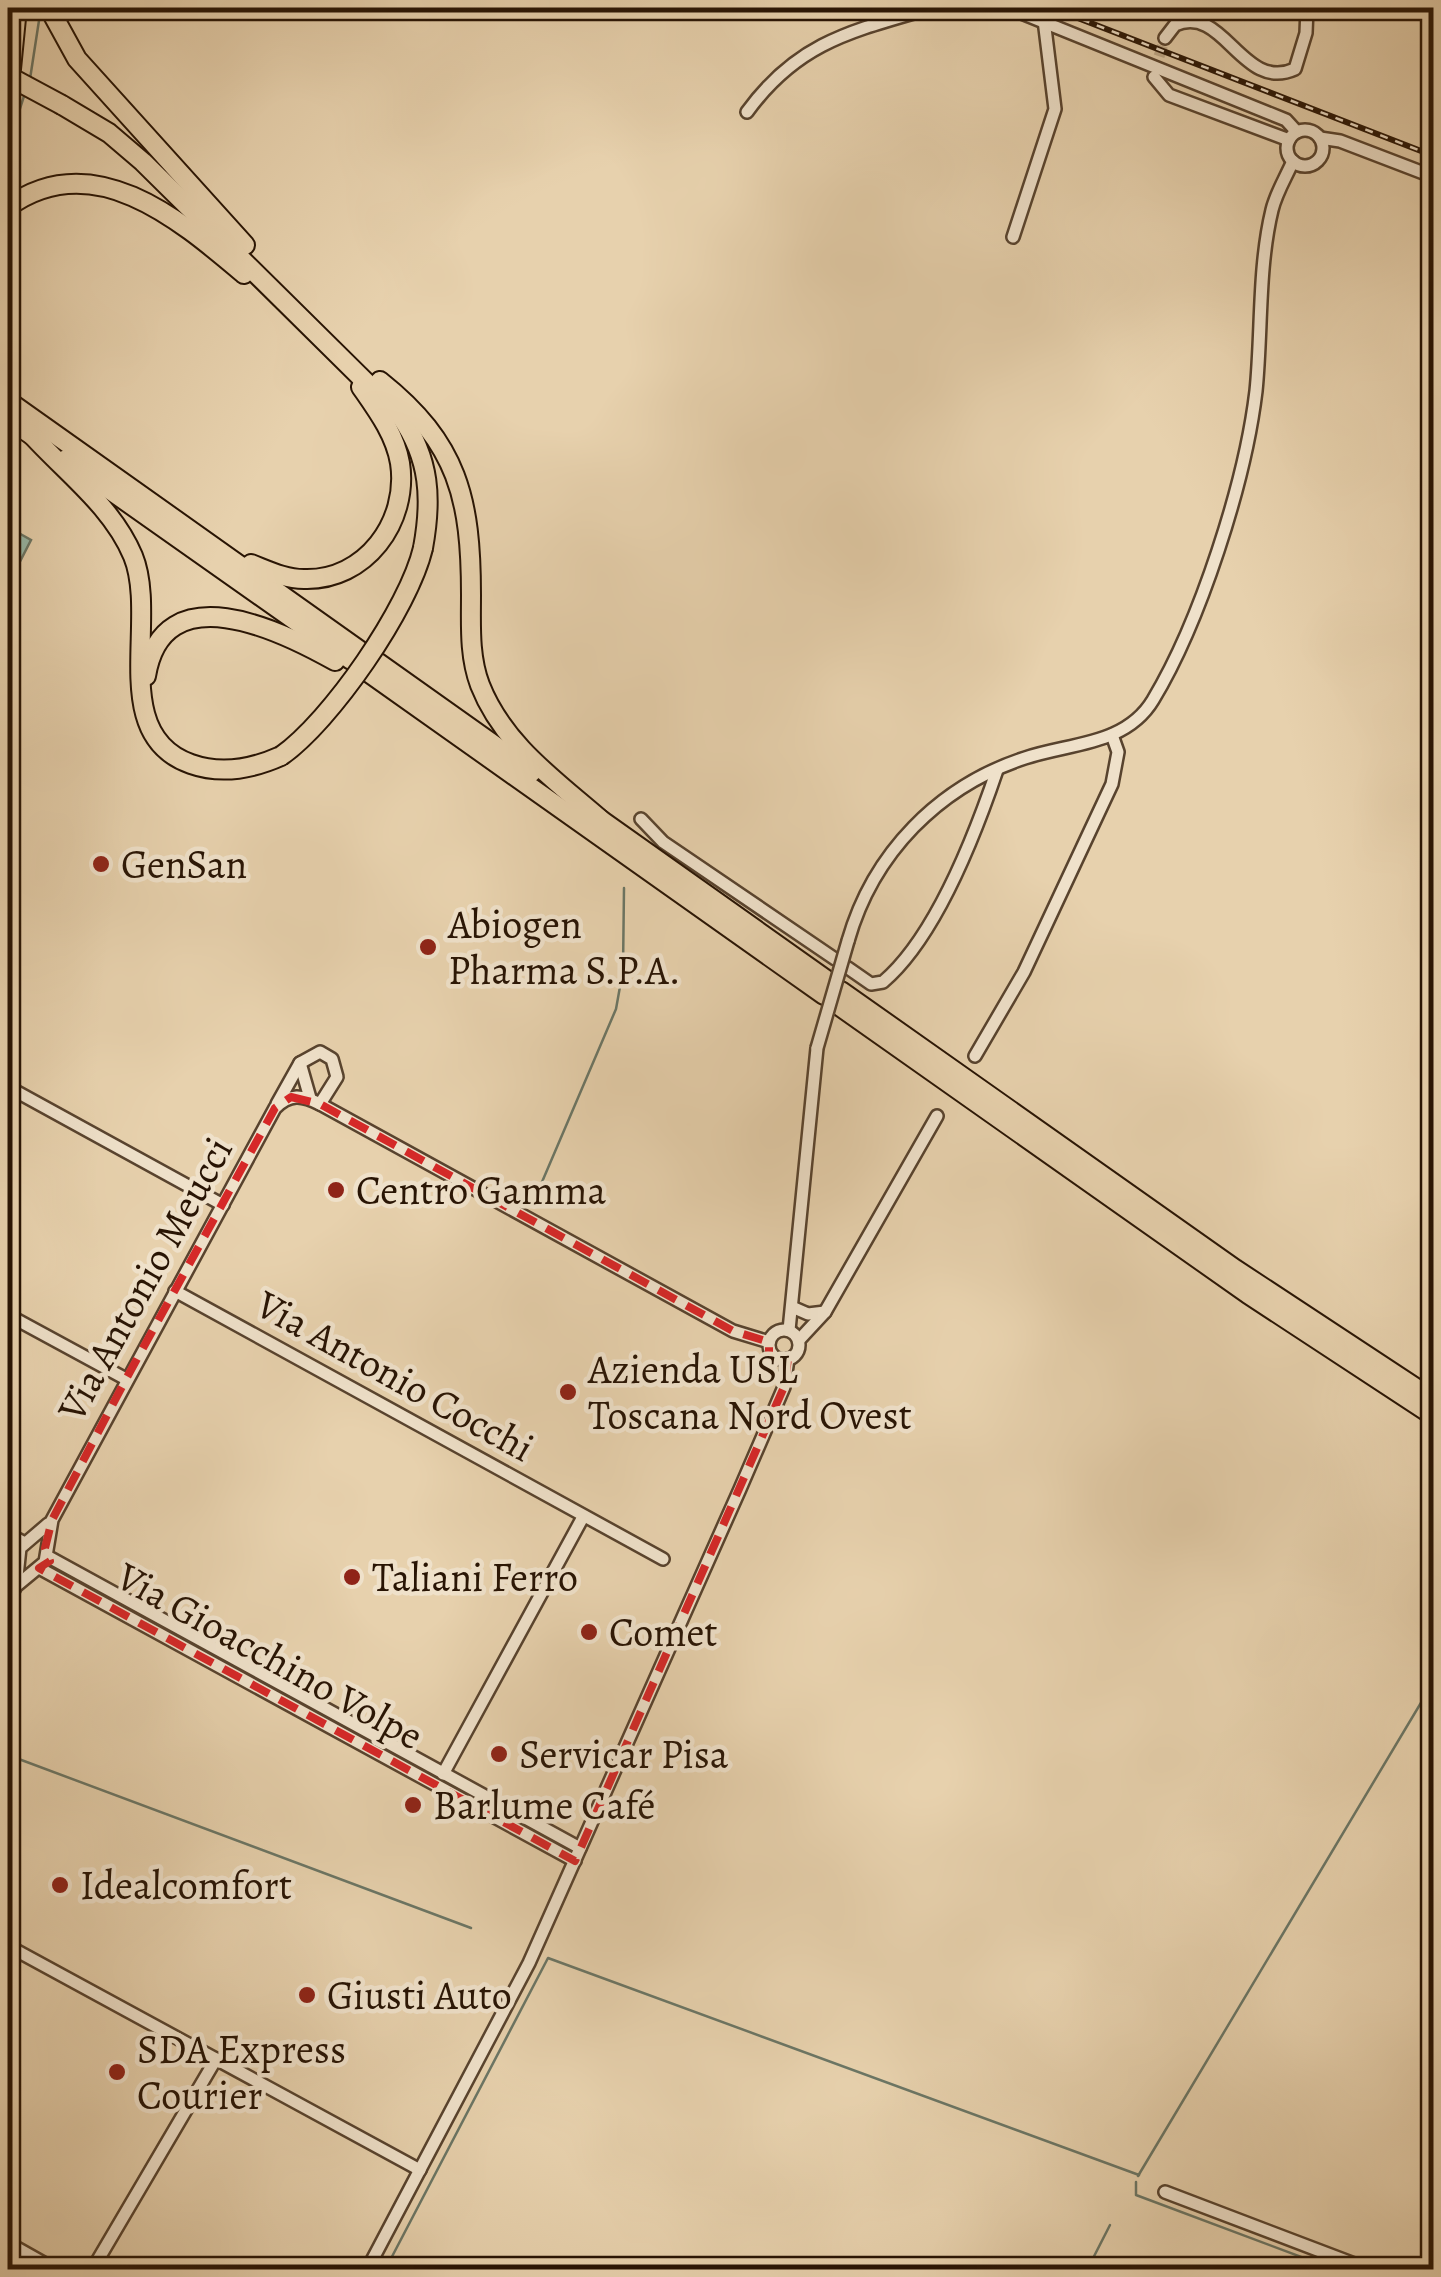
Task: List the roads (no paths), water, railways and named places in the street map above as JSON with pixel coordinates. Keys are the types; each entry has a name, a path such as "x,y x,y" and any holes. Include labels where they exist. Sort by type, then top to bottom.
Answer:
{"main road":[{"path":"12,413 102,506 132,554 143,590 142,701 158,740 187,762 216,770 241,769 281,756 320,720 398,610 423,548 429,487 415,440 393,408 143,162 108,133 8,79 16,8"},
{"path":"48,8 77,60 267,268 294,309"},
{"path":"8,207 56,186 82,184 123,190 164,213 294,309"},
{"path":"200,537 278,575 308,580 351,568 381,541 398,504 399,461 388,429 331,346"},
{"path":"331,346 394,392 443,446 460,484 470,526 471,638 480,683 520,748 601,820"},
{"path":"12,413 200,537 390,688 1235,1269 1434,1400"},
{"path":"30,434 360,664 601,820 1248,1294 1434,1416"},
{"path":"142,701 150,660 162,640 186,623 212,616 252,622 360,664"}],"street":[{"path":"747,112 786,66 832,38 931,8"},
{"path":"1009,8 1286,120 1293,136 1288,153 1304,166 1315,163 1323,148 1320,138"},
{"path":"1165,38 1179,23 1199,20 1216,30 1246,61 1287,72 1295,69 1301,58 1307,8"},
{"path":"1012,237 1054,109 1044,20"},
{"path":"1154,77 1169,95 1293,136 1312,132 1434,177"},
{"path":"788,1330 816,1048 869,884 900,840 942,801 996,770 1112,736 1132,725 1153,701 1204,586 1252,411 1272,211 1294,161"},
{"path":"974,1056 1024,972 1112,784 1118,752 1112,736"},
{"path":"848,968 871,984 883,982 910,949 945,893 996,770"},
{"path":"641,819 663,842 834,959"},
{"path":"275,1108 300,1063 320,1052 334,1062 336,1081 314,1101"},
{"path":"300,1063 314,1101 734,1330 769,1342"},
{"path":"8,1087 222,1204"},
{"name":"Via Antonio Meucci","path":"8,1601 46,1552 52,1520 275,1108 291,1097 314,1101"},
{"path":"368,2270 529,1963 784,1387 788,1360 797,1354 799,1340 825,1312 937,1116"},
{"name":"Via Antonio Cocchi","path":"175,1291 663,1559"},
{"path":"792,1307 808,1314 825,1312"},
{"path":"8,1315 126,1379"},
{"path":"788,1330 774,1333 769,1342 774,1356 788,1360"},
{"path":"788,1330 799,1340"},
{"path":"443,1774 583,1517"},
{"name":"Via Antonio Meucci","path":"16,1586 19,1559 27,1542 52,1520"},
{"path":"8,1534 46,1552"},
{"path":"8,1550 36,1569"},
{"name":"Via Gioacchino Volpe","path":"46,1552 443,1774 577,1854"},
{"name":"Via Gioacchino Volpe","path":"36,1569 577,1854"},
{"path":"8,1946 420,2170"},
{"path":"92,2270 216,2059"},
{"path":"1165,2192 1370,2270"},
{"path":"8,2244 56,2270"}],"waterway":[{"path":"30,79 40,14"},
{"path":"8,146 24,96"},
{"path":"533,1203 616,1009 623,970 624,888"},
{"path":"1138,2176 1434,1681"},
{"path":"8,1755 471,1928"},
{"path":"385,2270 548,1958 1139,2175"},
{"path":"1136,2182 1136,2195 1336,2270"},
{"path":"1087,2270 1110,2225"}],"tunnel":[{"path":"1154,72 1165,38"}],"railway":[{"path":"1052,8 1434,156"}],"place":[{"name":"GenSan","path":"101,864"},
{"name":"Abiogen Pharma S.P.A.","path":"428,947"},
{"name":"Centro Gamma","path":"336,1190"},
{"name":"Azienda USL Toscana Nord Ovest","path":"568,1392"},
{"name":"Taliani Ferro","path":"352,1577"},
{"name":"Comet","path":"589,1632"},
{"name":"Servicar Pisa","path":"499,1754"},
{"name":"Barlume Café","path":"413,1805"},
{"name":"Idealcomfort","path":"60,1885"},
{"name":"Giusti Auto","path":"307,1995"},
{"name":"SDA Express Courier","path":"117,2072"}]}
